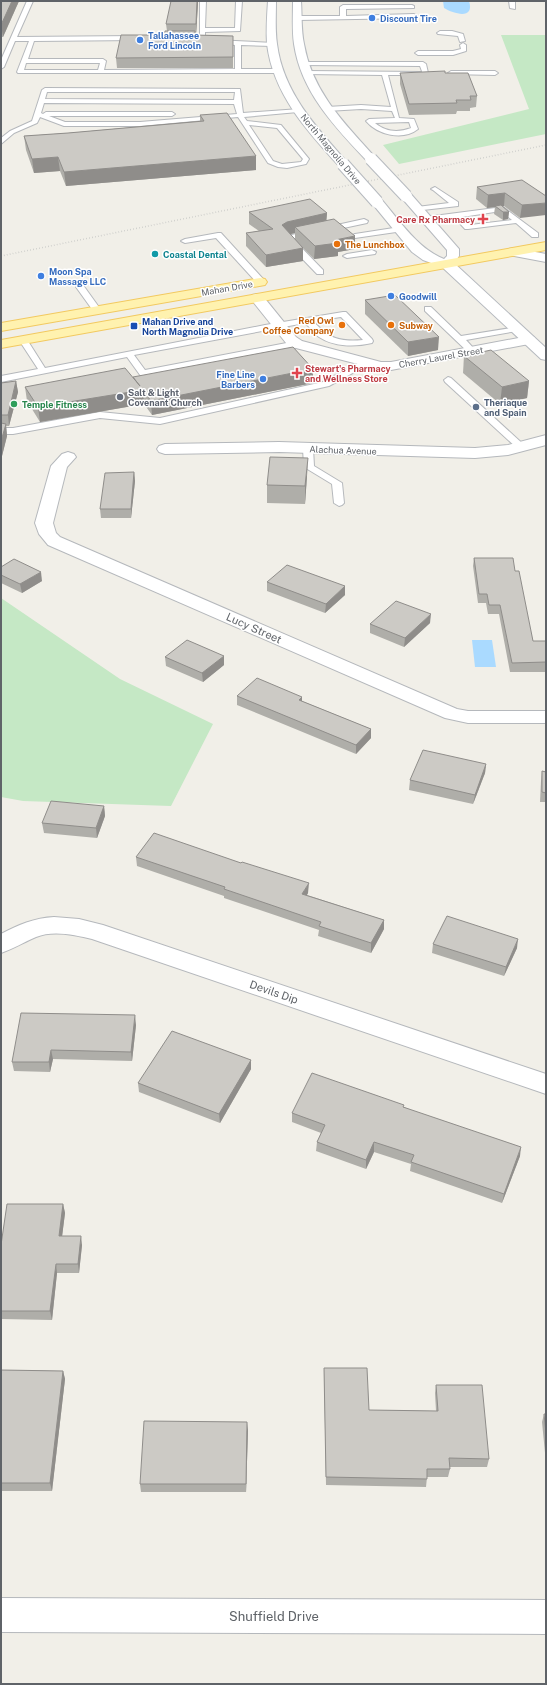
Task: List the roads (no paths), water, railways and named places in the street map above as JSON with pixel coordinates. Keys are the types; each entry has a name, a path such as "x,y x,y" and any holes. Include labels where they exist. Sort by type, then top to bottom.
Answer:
{"main road":[{"name":"North Magnolia Drive","path":"272,1 279,44 278,71 292,103 343,164 423,254 447,264 527,335 546,356"},
{"path":"298,1 299,44 305,68 321,103 453,249 453,256 447,264"},
{"path":"279,44 299,44"},
{"path":"298,110 327,109"},
{"path":"520,238 540,234"},
{"name":"Mahan Drive","path":"1,344 546,246"},
{"path":"408,257 468,247"},
{"path":"514,252 545,264"},
{"path":"305,274 320,272 342,264 376,262"},
{"name":"Mahan Drive","path":"7,326 276,279"},
{"name":"Cherry Laurel Street","path":"257,298 291,340 297,344 380,366 391,366 472,351 527,335"},
{"path":"7,326 23,340"},
{"name":"Alachua Avenue","path":"165,449 236,447 308,448 475,454 508,450 546,440"},
{"name":"Alachua Avenue","path":"521,447 546,449"},
{"name":"Lucy Street","path":"68,457 59,466 44,523 48,534 54,541 452,714 468,717 546,717"},
{"name":"Devils Dip","path":"1,944 30,930 50,926 74,926 546,1084"},
{"name":"Shuffield Drive","path":"1,1615 546,1617"}],"lane":[{"path":"1,67 4,53 30,1"},
{"path":"202,38 203,1"},
{"path":"202,30 238,30 239,1"},
{"path":"512,1 513,8"},
{"path":"344,16 343,7 412,4 416,24"},
{"path":"298,18 344,16 414,16"},
{"path":"418,52 430,50 464,50 461,35 440,33"},
{"path":"10,41 32,39 148,38"},
{"path":"194,38 228,43 279,44"},
{"path":"32,39 20,72 278,71"},
{"path":"238,43 238,71"},
{"path":"24,61 103,61 101,72"},
{"path":"305,68 423,64 425,73"},
{"path":"305,68 384,73 433,73"},
{"path":"384,73 398,120"},
{"path":"441,73 495,73"},
{"path":"1,142 12,132 35,122 45,90 238,90 238,108 241,115 270,162 275,165 291,166 304,163 306,159 278,126 246,123"},
{"path":"42,101 238,102"},
{"path":"327,109 361,106 394,109"},
{"path":"38,114 63,128 140,124 298,110"},
{"path":"38,114 173,114 214,118"},
{"path":"398,120 412,120 415,129 408,132 388,133 376,129 369,121 376,121 398,120"},
{"path":"417,209 455,204 435,189"},
{"path":"426,219 504,209 518,221 540,234"},
{"path":"456,215 468,227 518,221"},
{"path":"320,272 287,238 364,221"},
{"path":"376,262 355,236 400,229"},
{"path":"185,241 218,235 261,282"},
{"path":"342,264 363,247"},
{"path":"80,288 97,310"},
{"path":"428,310 472,351"},
{"path":"1,379 279,325 307,320 344,314 369,341 354,343 334,340 321,334 307,320"},
{"path":"459,339 527,335"},
{"path":"23,340 43,371"},
{"path":"352,359 354,343"},
{"path":"129,354 143,373 297,344"},
{"path":"1,431 13,431 100,415 160,422 326,384 366,362"},
{"path":"448,380 521,447"},
{"path":"308,448 309,467 337,483 339,503"}],"water":[{"path":"443,1 469,1 469,11 462,14 453,12 444,8"},
{"path":"472,640 492,640 496,667 475,667"}],"railway":[{"path":"1,256 546,145"}],"place":[{"name":"Discount Tire","path":"372,18"},
{"name":"Tallahassee Ford Lincoln","path":"140,40"},
{"name":"Care Rx Pharmacy","path":"483,219"},
{"name":"The Lunchbox","path":"337,244"},
{"name":"Coastal Dental","path":"155,254"},
{"name":"Moon Spa Massage LLC","path":"41,276"},
{"name":"Goodwill","path":"391,296"},
{"name":"Red Owl Coffee Company","path":"342,325"},
{"name":"Subway","path":"391,325"},
{"name":"Mahan Drive and North Magnolia Drive","path":"134,326"},
{"name":"Stewart's Pharmacy and Wellness Store","path":"297,373"},
{"name":"Fine Line Barbers","path":"263,379"},
{"name":"Salt & Light Covenant Church","path":"120,397"},
{"name":"Temple Fitness","path":"14,404"},
{"name":"Theriaque and Spain","path":"476,407"}]}
